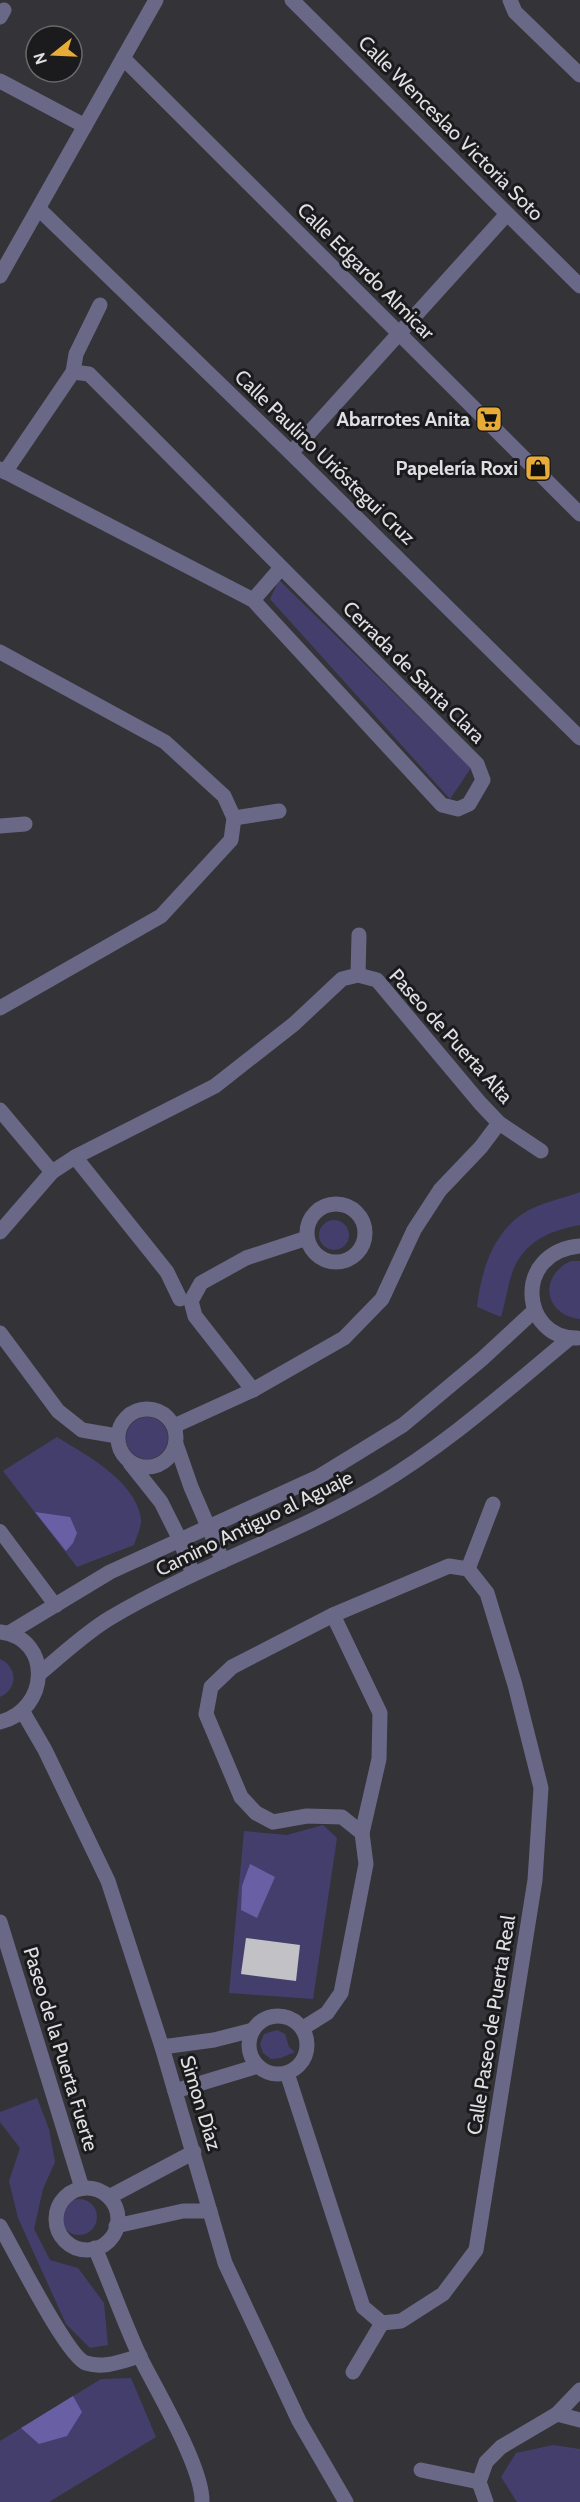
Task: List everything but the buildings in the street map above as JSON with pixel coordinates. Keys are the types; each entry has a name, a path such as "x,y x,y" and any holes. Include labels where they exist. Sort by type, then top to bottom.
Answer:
{"street":[{"path":"0,276 156,0"},
{"name":"Calle Wenceslao Victoria Soto","path":"292,0 580,286"},
{"path":"510,0 515,12 580,75"},
{"name":"Calle Edgardo Almicar","path":"123,58 580,514"},
{"path":"0,81 85,126"},
{"name":"Calle Paulino Urióstegui Cruz","path":"39,209 580,738"},
{"path":"291,453 507,214"},
{"path":"3,471 73,372 76,354 100,305"},
{"name":"Cerrada de Santa Clara","path":"3,471 253,600 442,805 458,809 469,804 483,780 477,764 280,569 89,374 73,372"},
{"path":"253,600 280,569"},
{"path":"0,652 165,742 224,796 234,818 231,840 161,916 0,1008"},
{"path":"234,818 279,811"},
{"path":"0,826 25,824"},
{"path":"358,975 359,935"},
{"name":"Paseo de Puerta Alta","path":"0,1232 52,1172 75,1157 215,1086 294,1024 342,979 358,975 376,980 499,1123 433,1200 414,1230 382,1299 344,1338 253,1390 174,1426"},
{"path":"0,1110 52,1172"},
{"path":"499,1123 541,1151"},
{"path":"75,1157 167,1272 195,1316 253,1390"},
{"path":"185,1300 201,1282 246,1258 307,1238"},
{"path":"575,1338 555,1333 543,1323 535,1310 532,1294 533,1279 550,1254 565,1248 580,1246"},
{"path":"162,1295 185,1300"},
{"name":"Camino Antiguo al Aguaje","path":"5,1633 56,1606 110,1572 179,1538 320,1476 403,1425 482,1359 535,1310"},
{"path":"0,1333 58,1411 82,1430 117,1436"},
{"name":"Camino Antiguo al Aguaje","path":"39,1674 109,1618 193,1575 300,1528 376,1486 457,1432 575,1338"},
{"path":"193,1575 179,1538 161,1502 121,1453 117,1436 123,1420 137,1410 155,1409 163,1413 174,1426 176,1444 223,1561"},
{"path":"127,1460 143,1467 160,1464 168,1460 176,1444"},
{"path":"362,1833 342,1817 307,1816 273,1822 256,1813 241,1797 206,1714 211,1687 232,1667 333,1615 449,1566 468,1569 493,1504"},
{"name":"Calle Paseo de Puerta Real","path":"382,2323 401,2321 443,2294 476,2250 535,1880 541,1788 515,1685 487,1593 468,1569"},
{"path":"303,2028 327,2013 341,1993 366,1864 362,1833 379,1759 380,1713 333,1615"},
{"path":"0,1722 10,1720 23,1712 32,1701 38,1688 39,1674 30,1649 21,1640 5,1633"},
{"name":"Simon Díaz","path":"23,1712 45,1750 108,1881 162,2047 225,2263 299,2421 346,2502"},
{"name":"Paseo de la Puerta Fuerte","path":"0,1922 82,2188"},
{"path":"273,2015 290,2017 303,2028 307,2038 307,2049 304,2060 297,2068 287,2073 271,2074 258,2066 250,2055 249,2042 253,2030 265,2018 273,2015"},
{"path":"162,2047 214,2040 253,2030"},
{"path":"175,2091 258,2066"},
{"path":"287,2073 363,2307 382,2323 352,2372"},
{"path":"109,2198 194,2152"},
{"path":"82,2188 101,2192 109,2198 115,2206 116,2226 112,2236 95,2248 86,2250 67,2242 57,2226 59,2205 64,2197 82,2188"},
{"path":"116,2226 183,2211 210,2211"},
{"path":"0,2226 66,2343 83,2363 105,2366 140,2356"},
{"path":"95,2248 140,2356 195,2468 203,2489 202,2502"},
{"path":"486,2502 479,2482 486,2462 501,2447 557,2414 580,2390"},
{"path":"557,2414 580,2420"},
{"path":"421,2470 479,2482"}],"lane":[{"path":"0,1532 56,1606"}],"shaded area":[{"path":"279,580 471,768 450,799 270,599"},
{"path":"580,1192 580,1225 544,1236 529,1247 517,1262 512,1274 501,1317 477,1307 486,1266 505,1229 515,1219 533,1208"},
{"path":"334,1220 345,1224 349,1235 345,1246 334,1250 323,1246 319,1235 323,1224"},
{"path":"571,1261 580,1261 580,1319 568,1316 559,1310 550,1294 553,1276"},
{"path":"147,1417 162,1423 168,1438 162,1453 147,1459 132,1453 126,1438 132,1423"},
{"path":"57,1437 108,1470 130,1493 141,1519 134,1545 77,1567 3,1471"},
{"path":"35,1512 70,1517 77,1533 73,1543 66,1551"},
{"path":"0,1659 10,1667 14,1678 10,1689 0,1697"},
{"path":"323,1825 337,1838 313,1999 229,1993 244,1831 287,1835"},
{"path":"250,1864 275,1877 257,1918 241,1910 242,1886"},
{"path":"277,2030 285,2034 289,2047 295,2052 281,2058 271,2059 263,2053 260,2044 264,2034"},
{"path":"37,2098 49,2129 55,2162 43,2189 34,2229 50,2260 78,2268 104,2303 108,2345 90,2348 66,2324 18,2218 9,2181 20,2148 0,2122 0,2112"},
{"path":"79,2199 92,2204 97,2217 92,2230 79,2235 66,2230 61,2217 66,2204"},
{"path":"131,2378 156,2437 49,2502 0,2502 0,2441 101,2379"},
{"path":"73,2396 82,2412 67,2436 39,2444 21,2428"},
{"path":"553,2445 580,2449 580,2502 517,2502 501,2477 516,2453"}],"place":[{"name":"Abarrotes Anita","path":"489,419"},
{"name":"Papelería Roxi","path":"538,468"}]}
